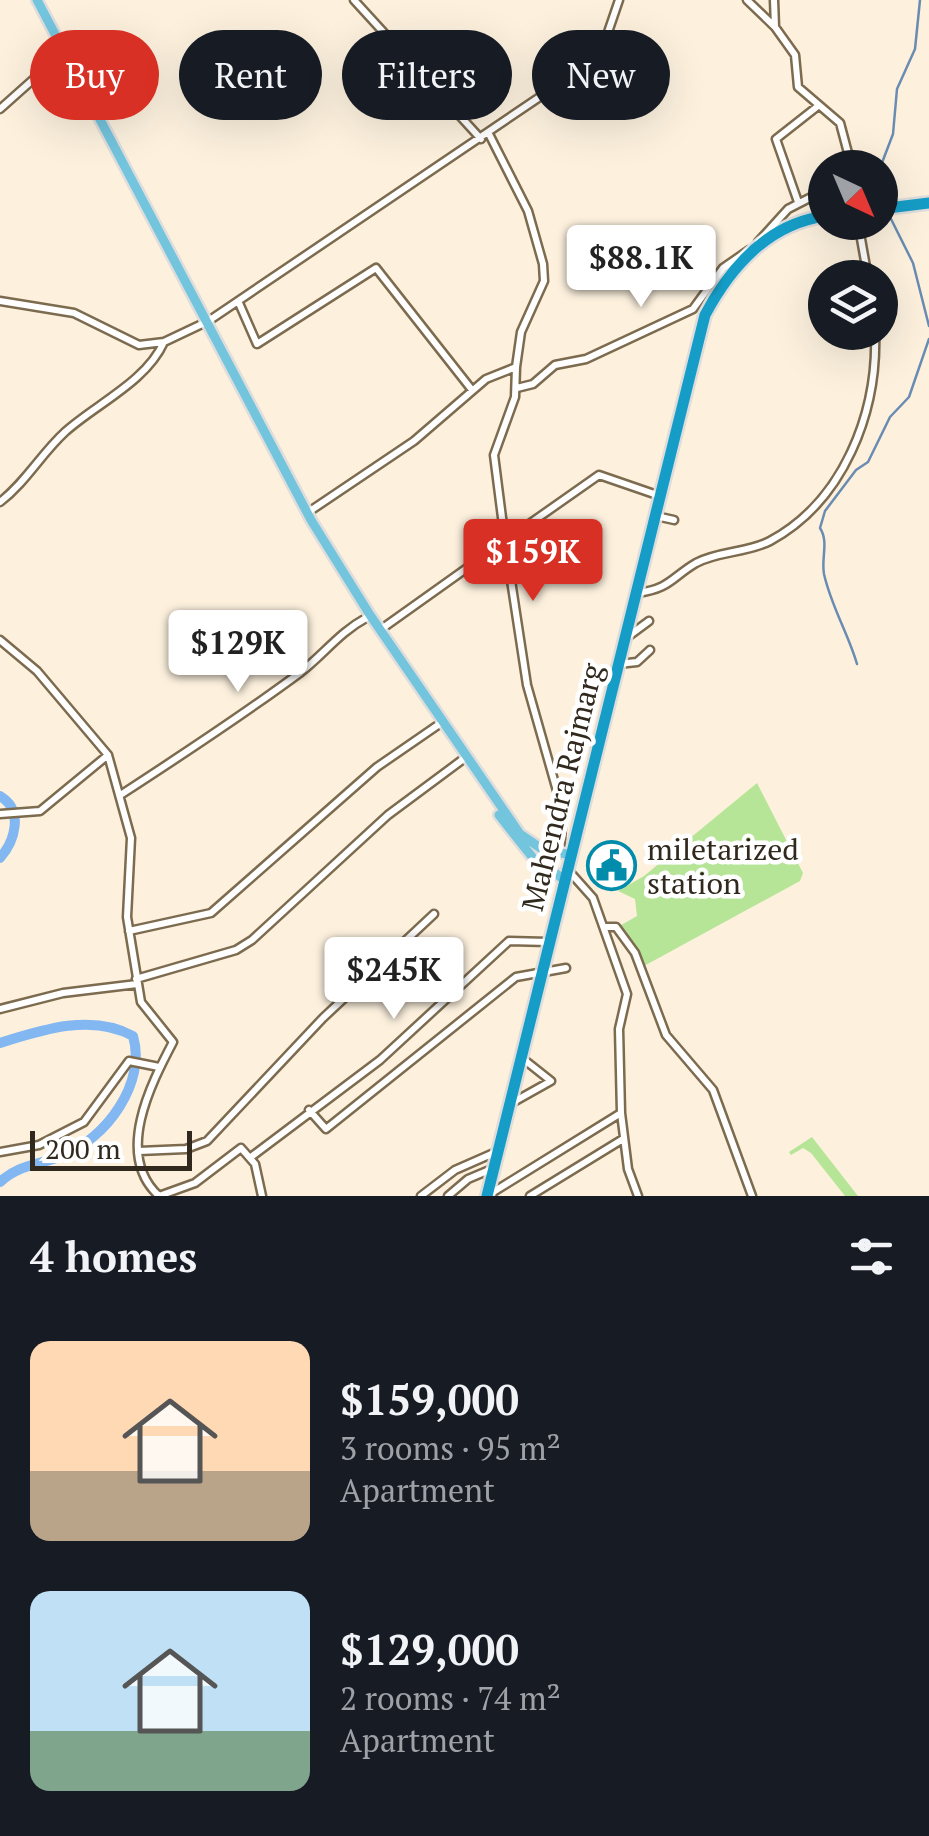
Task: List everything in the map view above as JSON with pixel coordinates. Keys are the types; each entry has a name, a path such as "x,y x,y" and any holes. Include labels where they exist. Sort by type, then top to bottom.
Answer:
{"highway":[{"path":"898,207 929,203"},
{"name":"Mahendra Rajmarg","path":"487,1196 566,874 565,854 618,664 705,315 718,289 754,248 808,224"}],"main road":[{"path":"37,0 53,30"},
{"path":"99,120 303,514 366,618 515,838 566,874"},
{"path":"205,323 307,513 380,630 520,834 542,849 565,854"}],"street":[{"path":"354,0 485,136 520,194 543,264 544,281 521,332 517,388 494,455 527,685 562,812 565,854"},
{"path":"0,302 74,313 128,343 164,342 205,323 485,136 592,54 610,31 619,0"},
{"path":"747,0 795,55 798,87 840,123 847,150"},
{"path":"774,0 774,27"},
{"path":"0,109 30,82"},
{"path":"798,202 776,139 818,106"},
{"path":"517,388 532,384 556,365 586,360 693,308 723,268 754,248 774,220 808,198"},
{"path":"239,303 257,344 376,268 472,390"},
{"path":"2,496 61,435 150,363 164,342"},
{"path":"636,594 662,590 692,565 768,542 812,506 839,474 862,428 873,395 874,350"},
{"path":"307,513 414,441 472,390 516,367"},
{"path":"380,630 599,475 660,496"},
{"path":"655,516 674,520"},
{"path":"122,794 256,705 306,668 342,632 366,618"},
{"path":"624,639 649,621"},
{"path":"0,640 38,671 108,754 122,794 133,865 126,896 140,1002 173,1042 159,1067 138,1126 139,1151 159,1196 195,1183 242,1148 251,1157 262,1196"},
{"path":"618,664 637,662 650,650"},
{"path":"129,931 210,913 377,768 438,725"},
{"path":"0,814 40,811 108,754"},
{"path":"0,1008 136,982 236,950 252,940 388,814 462,760"},
{"path":"566,874 584,882 627,994 618,1029 621,1113 623,1138 638,1196"},
{"path":"139,1151 186,1149 206,1141 323,1018 434,914"},
{"path":"604,928 616,926 636,952 666,1035 712,1090 752,1196"},
{"path":"251,1157 380,1060 509,942 549,943"},
{"path":"309,1110 326,1128 516,977 566,968"},
{"path":"509,1104 552,1081 548,1074 520,1058"},
{"path":"0,1152 39,1145 84,1122 129,1061 159,1067"},
{"path":"487,1196 621,1113"},
{"path":"530,1196 623,1138"},
{"path":"422,1196 455,1170 498,1152"},
{"path":"448,1196 468,1179 494,1168"}],"green space":[{"path":"757,783 803,873 800,881 644,966 616,928 637,916 635,899 618,891 644,876"},
{"path":"812,1137 858,1196 845,1196 803,1148 791,1155 789,1152"}],"waterway":[{"path":"887,150 893,134 897,89 915,49 920,0"},
{"path":"898,233 913,263 929,326"},
{"path":"857,664 827,586 820,528 825,511 856,470 868,462 890,417 909,397 929,339"},
{"path":"0,796 8,802 15,817 13,835 0,858"},
{"path":"0,1043 66,1026 101,1026 133,1036 136,1054 134,1072 120,1107 94,1136 64,1155 22,1168 0,1182"}],"place":[{"name":"miletarized station","path":"612,866"}]}
